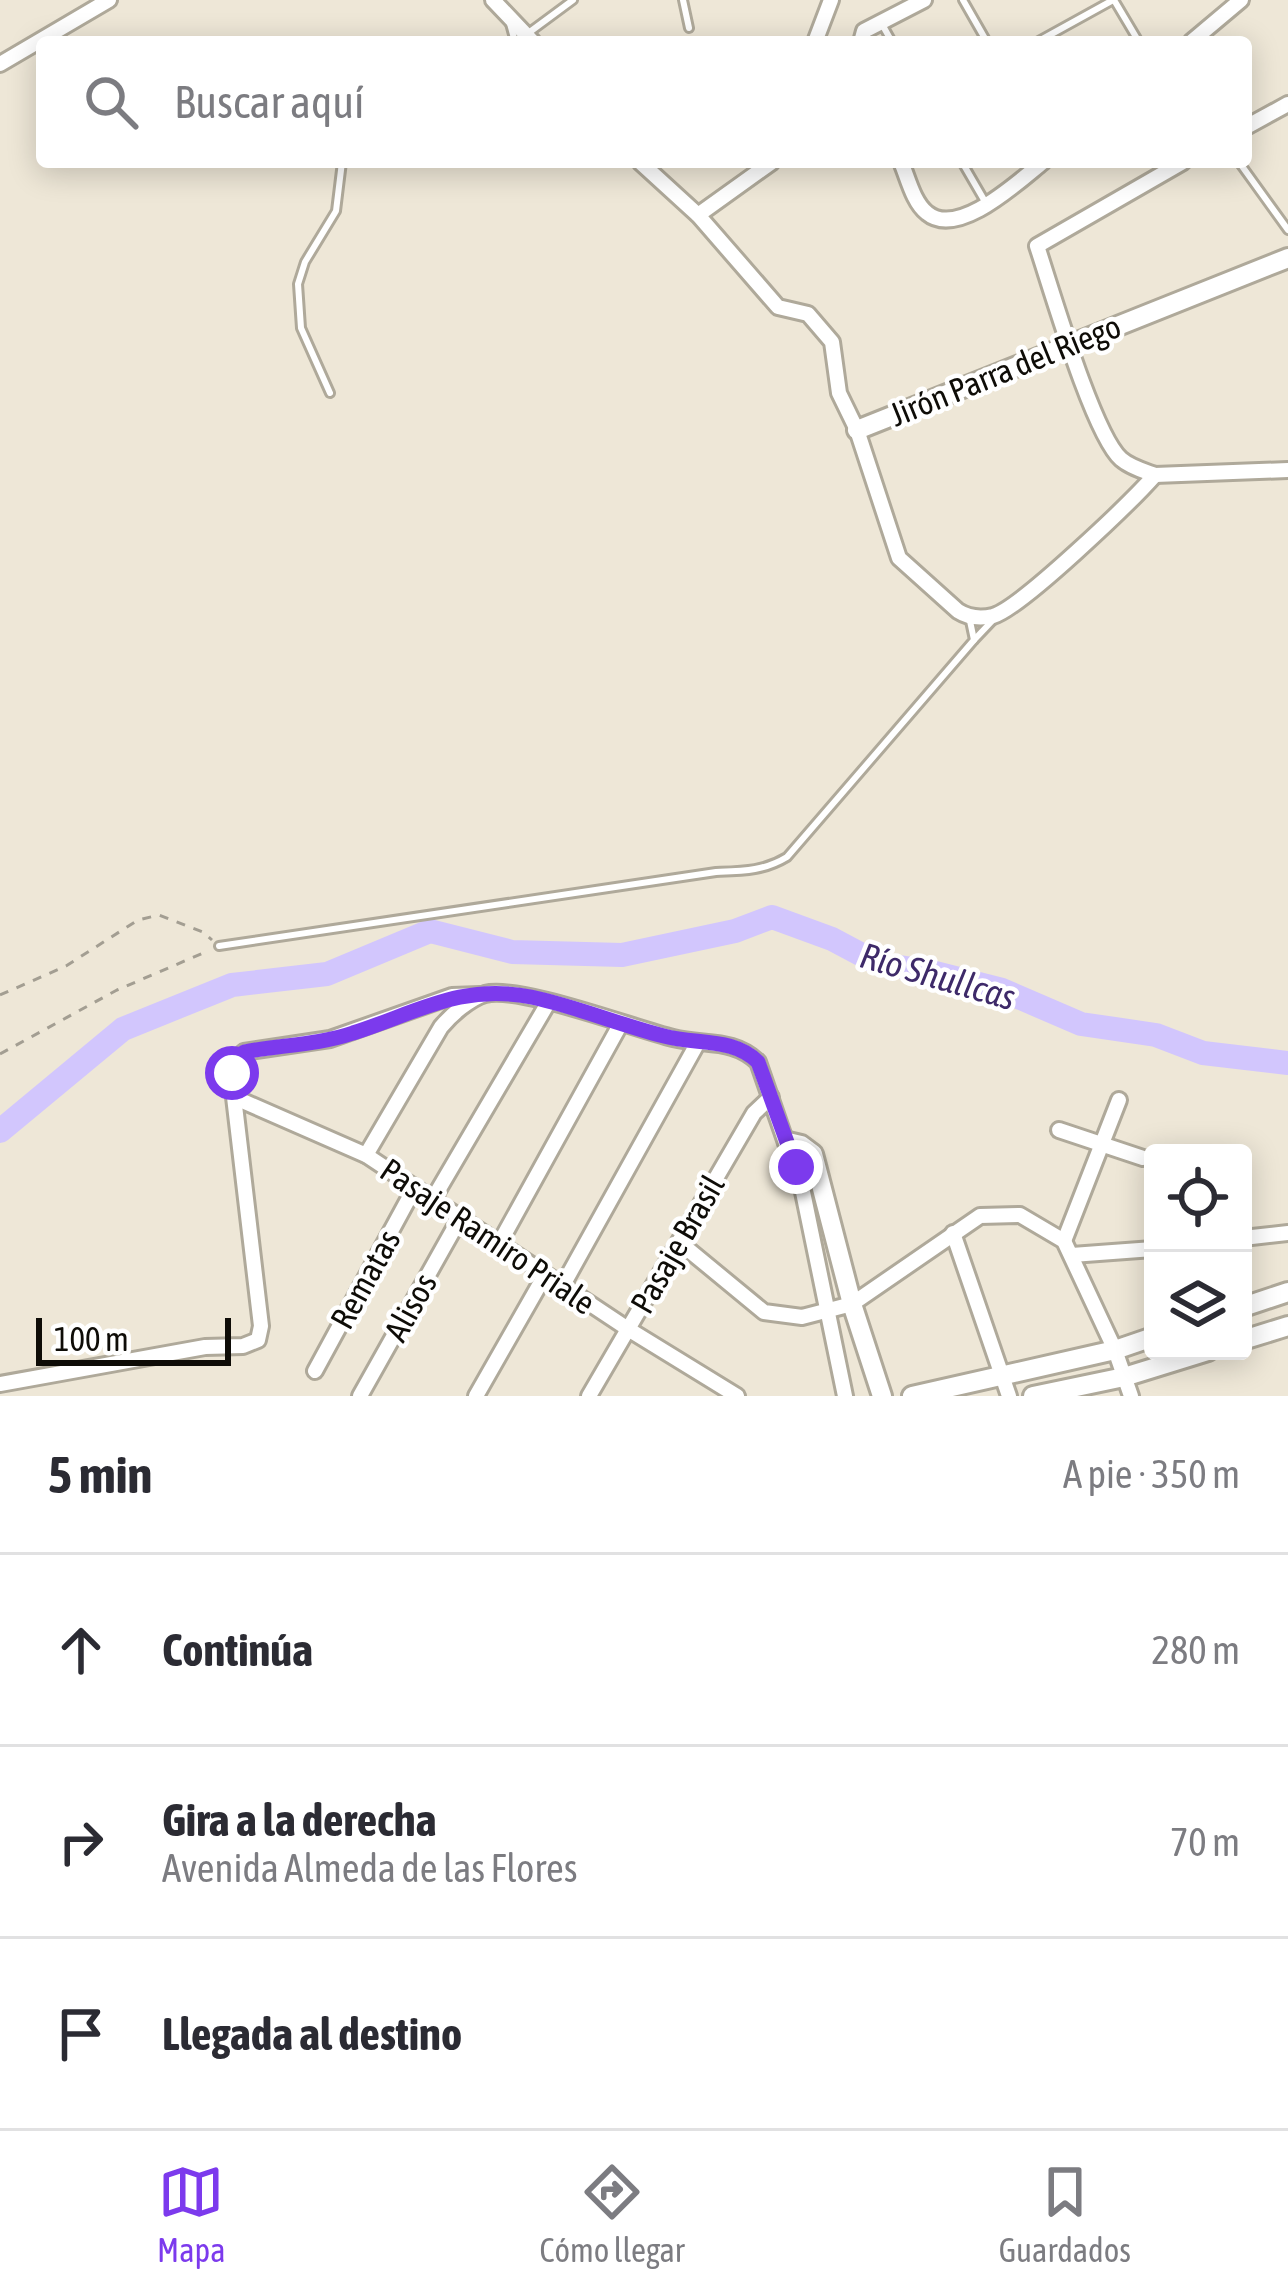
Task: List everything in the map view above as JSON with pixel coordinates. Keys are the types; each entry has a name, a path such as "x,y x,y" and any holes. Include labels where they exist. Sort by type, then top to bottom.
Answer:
{"street":[{"path":"48,36 110,0"},
{"path":"493,0 523,36"},
{"path":"817,36 831,0"},
{"path":"863,36 924,0"},
{"path":"1198,36 1241,0"},
{"path":"0,64 36,43"},
{"path":"1252,124 1288,104"},
{"name":"Jirón Parra del Riego","path":"647,168 698,215 778,307 808,314 832,342 839,393 857,430 1288,258"},
{"path":"698,215 764,168"},
{"path":"903,168 917,202 935,218 966,216 1035,168"},
{"path":"1174,168 1037,246 1069,343 1107,440 1120,458 1155,475 1288,470"},
{"path":"857,430 899,558 969,618 999,614 1127,508 1155,475"},
{"path":"0,1384 258,1340 261,1326 232,1073 235,1060 244,1052 330,1039 452,996 485,994 534,998 697,1044 729,1043 758,1062 803,1192 844,1396"},
{"name":"Pasaje Ramiro Priale","path":"485,994 441,1027 366,1155 736,1396"},
{"path":"433,1198 548,1004"},
{"path":"499,1244 620,1025"},
{"path":"563,1285 697,1044"},
{"name":"Pasaje Brasil","path":"590,1396 754,1113 771,1097"},
{"path":"238,1100 366,1155"},
{"path":"1064,1240 1119,1100"},
{"path":"1059,1130 1143,1158"},
{"path":"788,1142 813,1154 852,1304 882,1396"},
{"name":"Rematas","path":"315,1371 415,1187"},
{"path":"679,1242 764,1312 802,1317 852,1304 980,1216 1020,1215 1064,1240 1127,1387"},
{"name":"Alisos","path":"360,1396 460,1218"},
{"path":"953,1233 1009,1396"},
{"path":"1252,1237 1288,1233"},
{"path":"1072,1255 1144,1250"},
{"path":"476,1396 545,1275"},
{"path":"1252,1304 1288,1292"},
{"path":"1252,1337 1288,1326"},
{"path":"912,1396 1144,1340"},
{"path":"1034,1396 1127,1387 1188,1360"}],"lane":[{"path":"529,36 573,0"},
{"path":"683,0 689,28"},
{"path":"963,0 984,36"},
{"path":"1048,36 1114,0 1135,36"},
{"path":"881,22 889,36"},
{"path":"330,393 302,328 298,284 305,262 336,211 341,168"},
{"path":"965,168 987,205"},
{"path":"1243,168 1288,230"},
{"path":"219,946 775,865 788,857 999,614"},
{"path":"969,618 974,640"}],"path":[{"path":"0,995 66,966 137,920 159,915 202,932 219,946 117,990 0,1054"}],"waterway":[{"name":"Río Shullcas","path":"0,1131 123,1029 232,985 327,974 430,931 512,952 622,955 735,931 772,917 832,939 879,964 1002,990 1081,1024 1156,1035 1203,1053 1288,1063"}],"route":[{"path":"232,1073 235,1060 244,1052 356,1033 452,996 534,998 658,1035 697,1044 729,1043 747,1052 758,1062 796,1167"}]}
